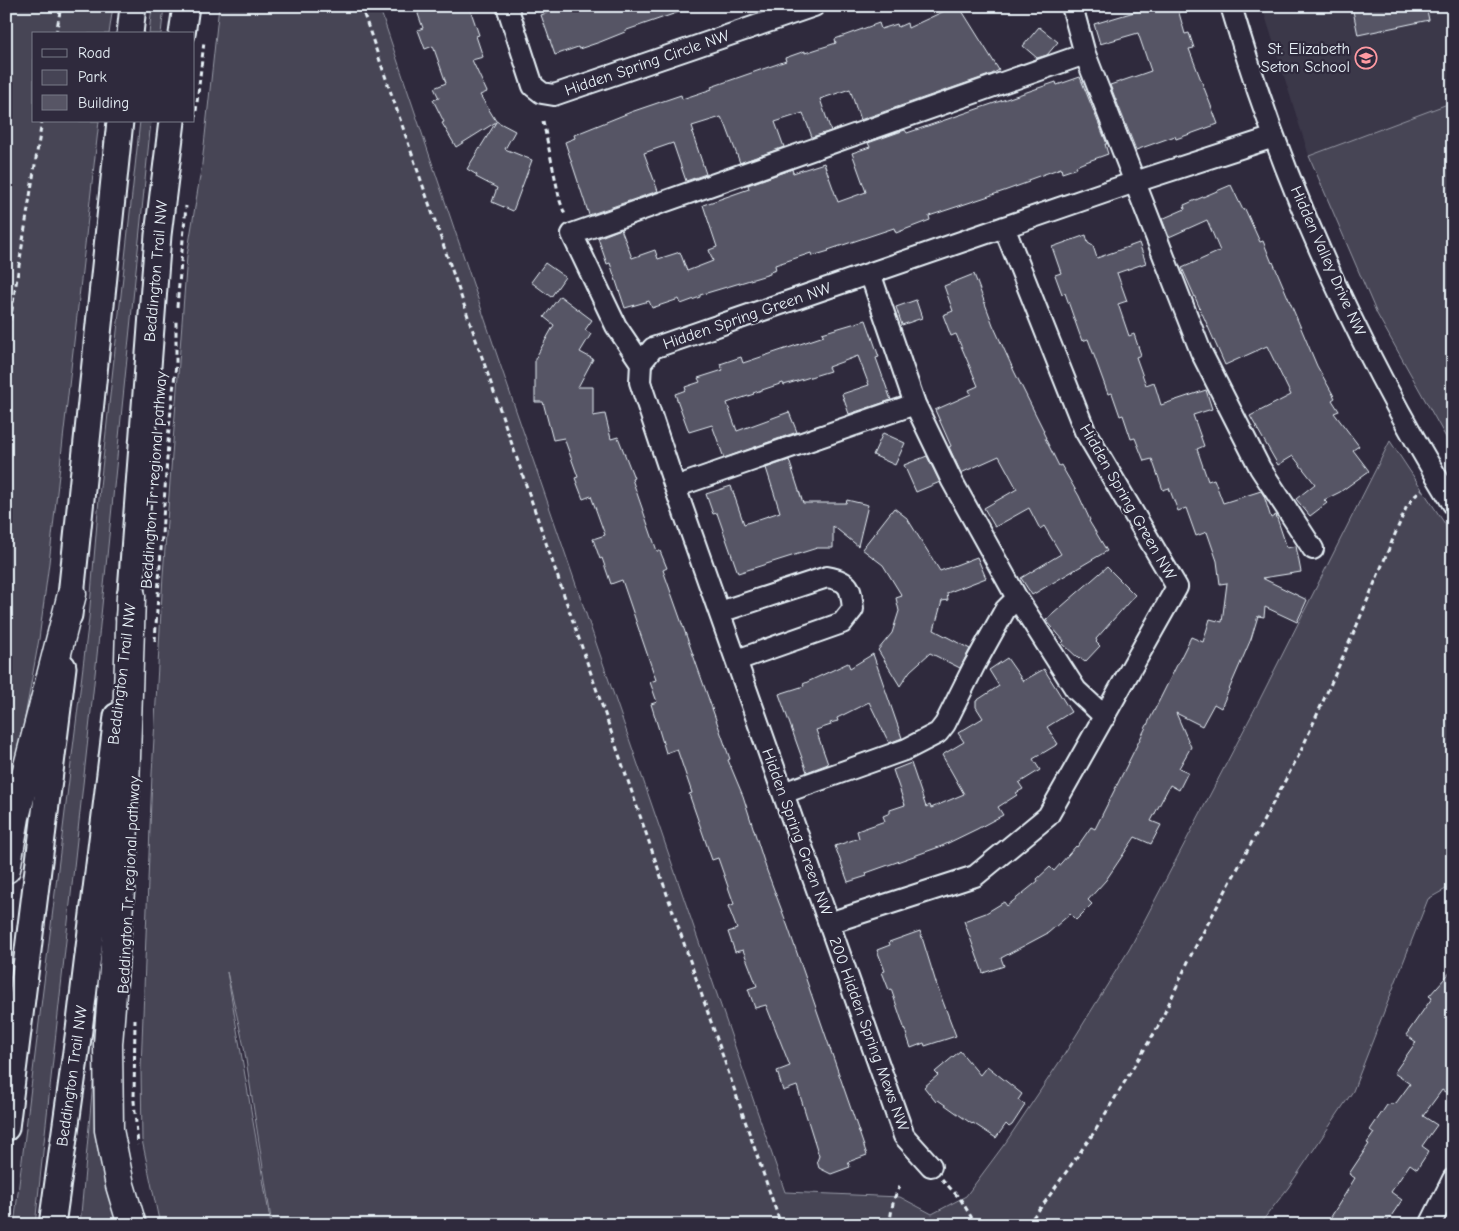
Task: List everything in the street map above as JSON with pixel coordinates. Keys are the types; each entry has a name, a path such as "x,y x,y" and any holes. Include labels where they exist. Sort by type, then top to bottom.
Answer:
{"highway":[{"path":"6,869 16,816 72,594"},
{"path":"131,596 123,853 108,1044 109,1130 120,1185 132,1225"}],"main road":[{"path":"130,32 133,6"},
{"path":"186,6 192,32"},
{"path":"6,1128 72,594 120,122"},
{"name":"Beddington Trail NW","path":"52,1225 79,1030 131,596 158,235 183,125"}],"street":[{"name":"Hidden Spring Circle NW","path":"507,6 533,86 542,93 554,95 794,10 814,6"},
{"path":"1072,6 1085,54 1201,352 1260,468 1313,550"},
{"name":"Hidden Valley Drive NW","path":"1231,6 1274,137 1304,213 1342,298 1384,383 1453,504"},
{"path":"641,363 616,326 572,234 1085,54"},
{"name":"Hidden Spring Green NW","path":"1004,227 1085,430 1177,587 1105,718 1048,816 974,876 829,923 675,487 640,382 641,363 653,348 870,273 1135,182 1274,137"},
{"path":"870,273 915,404 952,480 1017,598 1076,690 1105,718"},
{"path":"675,487 915,404"},
{"path":"720,612 827,577 841,579 851,591 852,609 842,623 737,660"},
{"path":"783,793 907,749 938,733 946,724 974,666 1005,610 1017,598"},
{"name":"200 Hidden Spring Mews NW","path":"829,923 904,1136 931,1166"},
{"path":"1430,1225 1453,1179"}],"path":[{"path":"56,32 60,6"},
{"path":"361,6 781,1225"},
{"path":"543,121 560,201 572,234"},
{"path":"6,347 42,122"},
{"name":"Beddington Tr regional pathway","path":"155,647 169,438 176,364 176,318 187,198"},
{"path":"1027,1225 1094,1131 1159,1025 1192,953 1300,753 1406,508 1415,496 1426,487"},
{"name":"Beddington Tr regional pathway","path":"135,1017 134,1101 139,1148"},
{"path":"931,1166 961,1200 976,1225"},
{"path":"889,1225 894,1194 900,1186"}],"shaded area":[{"name":"St. Elizabeth Seton School","path":"1262,6 1453,6 1453,102 1309,156"}],"green space":[{"path":"6,6 113,6 109,32 32,32 32,122 99,122 39,639 23,728 6,805"},
{"path":"152,6 164,6 161,32 149,32"},
{"path":"219,6 379,6 785,1192 900,1197 932,1214 966,1196 1006,1142 1064,1055 1130,948 1260,699 1390,441 1453,536 1453,885 1428,899 1353,1091 1288,1188 1259,1225 272,1225 244,1047 227,972 271,1225 160,1225 142,1140 141,1069 152,774 163,575 187,256 202,164"},
{"path":"1453,102 1453,450 1377,314 1309,156"},
{"path":"140,122 151,122 96,665 35,1225 14,1225 89,618 100,487"},
{"path":"103,1081 121,1225 80,1225 93,1082"}],"building":[{"path":"422,6 469,6 479,35 476,36 483,57 472,60 487,92 480,95 496,121 515,131 505,149 532,160 513,211 492,202 497,188 476,177 477,175 467,169 496,122 456,147 442,123 444,122 433,100 439,98 434,88 446,83 433,46 425,49 418,30 423,28 418,14"},
{"path":"565,6 688,6 688,9 624,31 600,42 555,55 541,15"},
{"path":"955,6 959,6 999,70 860,120 850,89 820,99 831,131 812,137 803,113 775,122 784,147 740,163 721,117 692,126 694,132 692,132 706,174 686,181 673,143 644,153 658,191 589,215 565,142 575,138 574,135 631,112 681,95 682,99 712,89 711,87 786,61 785,58 836,43 835,39 879,23 881,29 897,24 898,27 907,23 908,28"},
{"path":"1154,6 1177,6 1185,34 1189,33 1194,48 1189,49 1218,124 1176,139 1175,136 1136,150 1110,85 1151,71 1138,33 1100,44 1094,24"},
{"path":"1352,6 1426,6 1429,20 1358,35"},
{"path":"1039,27 1058,42 1047,55 1037,58 1023,46"},
{"path":"1080,77 1107,144 1105,144 1108,154 1076,166 1077,168 1062,173 1061,168 1028,180 1029,182 929,216 930,220 896,233 894,228 829,251 812,256 811,253 775,265 776,270 770,272 770,274 700,295 700,297 681,304 679,299 652,308 649,301 625,308 610,263 607,264 598,238 621,229 632,258 655,250 658,259 680,252 687,271 713,261 709,250 717,247 703,205 749,189 748,185 792,169 793,173 824,163 838,202 866,192 852,153 870,147 868,143 905,130 907,133 1056,82 1057,85"},
{"path":"1231,185 1243,210 1245,209 1260,242 1263,241 1317,366 1335,398 1332,400 1339,411 1334,413 1359,446 1353,450 1369,471 1340,492 1324,500 1327,503 1310,516 1296,499 1315,484 1293,456 1278,465 1250,416 1291,395 1267,346 1225,365 1182,268 1220,251 1207,220 1169,237 1162,219 1185,209 1184,205"},
{"path":"1086,235 1088,243 1093,246 1097,258 1139,243 1146,263 1117,273 1127,301 1118,304 1129,336 1134,334 1141,355 1136,357 1146,385 1154,382 1161,405 1206,390 1212,409 1193,415 1204,446 1197,449 1208,481 1214,479 1223,503 1261,491 1271,518 1276,515 1287,548 1296,546 1301,572 1262,578 1307,600 1297,622 1265,607 1264,617 1258,616 1251,639 1221,708 1214,704 1202,726 1176,713 1191,747 1179,768 1188,772 1179,790 1170,785 1151,821 1161,825 1151,844 1135,837 1106,880 1088,900 1092,904 1076,920 1070,914 1048,933 1001,958 1004,966 983,973 964,921 986,913 1004,902 1007,906 1038,881 1037,879 1050,867 1054,871 1077,847 1091,827 1095,829 1191,637 1203,642 1210,619 1222,622 1227,583 1220,584 1217,561 1207,532 1196,536 1186,508 1178,511 1169,488 1163,490 1152,459 1144,461 1135,438 1131,439 1123,415 1120,416 1112,393 1108,394 1088,339 1082,341 1065,293 1062,294 1055,275 1061,273 1052,247"},
{"path":"545,263 565,277 551,297 531,282"},
{"path":"974,274 993,325 1044,431 1045,438 1059,466 1061,465 1079,496 1089,521 1107,551 1032,595 1021,578 1061,554 1044,526 1040,529 1029,508 995,527 984,508 1017,489 999,456 961,473 935,410 971,394 969,390 978,386 956,334 951,336 943,315 953,311 944,286"},
{"path":"560,296 592,320 585,330 591,334 580,352 593,359 578,387 593,387 593,416 605,414 611,439 618,437 634,478 632,479 657,551 660,551 667,568 663,570 730,759 728,760 743,796 767,871 867,1155 848,1162 850,1167 831,1174 819,1168 817,1161 819,1156 797,1086 783,1091 777,1071 790,1066 766,1005 755,1008 748,989 757,986 743,950 735,952 728,932 737,929 728,906 734,904 718,858 712,860 689,794 692,793 677,749 666,753 651,704 657,702 650,682 656,680 622,580 611,584 602,558 600,559 593,539 605,535 591,496 583,499 575,478 578,477 564,438 553,440 543,402 535,402 535,359 554,325 544,317"},
{"path":"916,300 922,318 902,325 896,307"},
{"path":"866,320 879,357 876,358 891,400 849,414 842,394 869,385 858,356 828,367 830,371 784,385 783,383 727,403 737,431 789,412 797,432 724,458 712,425 689,432 675,394 686,390 685,387 700,382 698,378 723,370 720,364 741,357 743,363 824,336 822,333"},
{"path":"883,433 905,443 895,465 873,455"},
{"path":"927,456 940,482 916,492 904,465"},
{"path":"789,460 803,503 846,503 847,500 868,505 858,546 833,526 833,548 817,548 738,573 717,513 713,514 706,494 731,486 744,524 780,512 766,468"},
{"path":"894,508 907,518 940,571 977,557 986,578 947,593 948,600 942,601 934,630 970,649 960,668 930,653 910,671 900,686 878,650 892,633 899,611 896,598 902,596 883,565 862,549"},
{"path":"1107,567 1135,595 1096,639 1100,646 1085,662 1079,659 1062,643 1064,641 1046,620"},
{"path":"873,654 902,738 889,743 869,702 837,718 838,721 830,723 831,725 816,730 828,764 807,772 779,694 804,686 803,684 848,663 850,668"},
{"path":"1007,658 1023,681 1044,669 1071,712 1047,727 1058,744 1033,759 1040,770 1019,783 1023,789 998,807 1003,815 942,846 866,873 867,876 848,882 835,846 859,838 857,831 885,821 883,816 890,813 890,810 905,805 893,770 911,763 926,807 930,805 931,808 964,794 942,755 964,742 958,733 983,718 976,707 976,701 999,686 989,670"},
{"path":"920,931 937,986 956,1036 925,1046 924,1043 911,1048 891,989 889,990 882,972 885,971 877,950 890,945 889,942"},
{"path":"1453,969 1453,1097 1442,1090 1423,1116 1437,1125 1422,1146 1429,1151 1417,1169 1410,1164 1391,1192 1402,1200 1385,1225 1326,1225 1355,1178 1349,1174 1369,1144 1367,1143 1374,1133 1370,1130 1387,1105 1396,1103 1410,1084 1394,1073 1416,1042 1406,1035 1432,998 1429,996"},
{"path":"960,1051 980,1075 987,1066 1022,1094 1018,1100 1025,1105 1012,1125 1009,1127 1006,1124 996,1138 938,1100 936,1102 924,1087 938,1075 935,1072"}],"place":[{"name":"St. Elizabeth Seton School","path":"1366,58"}]}
